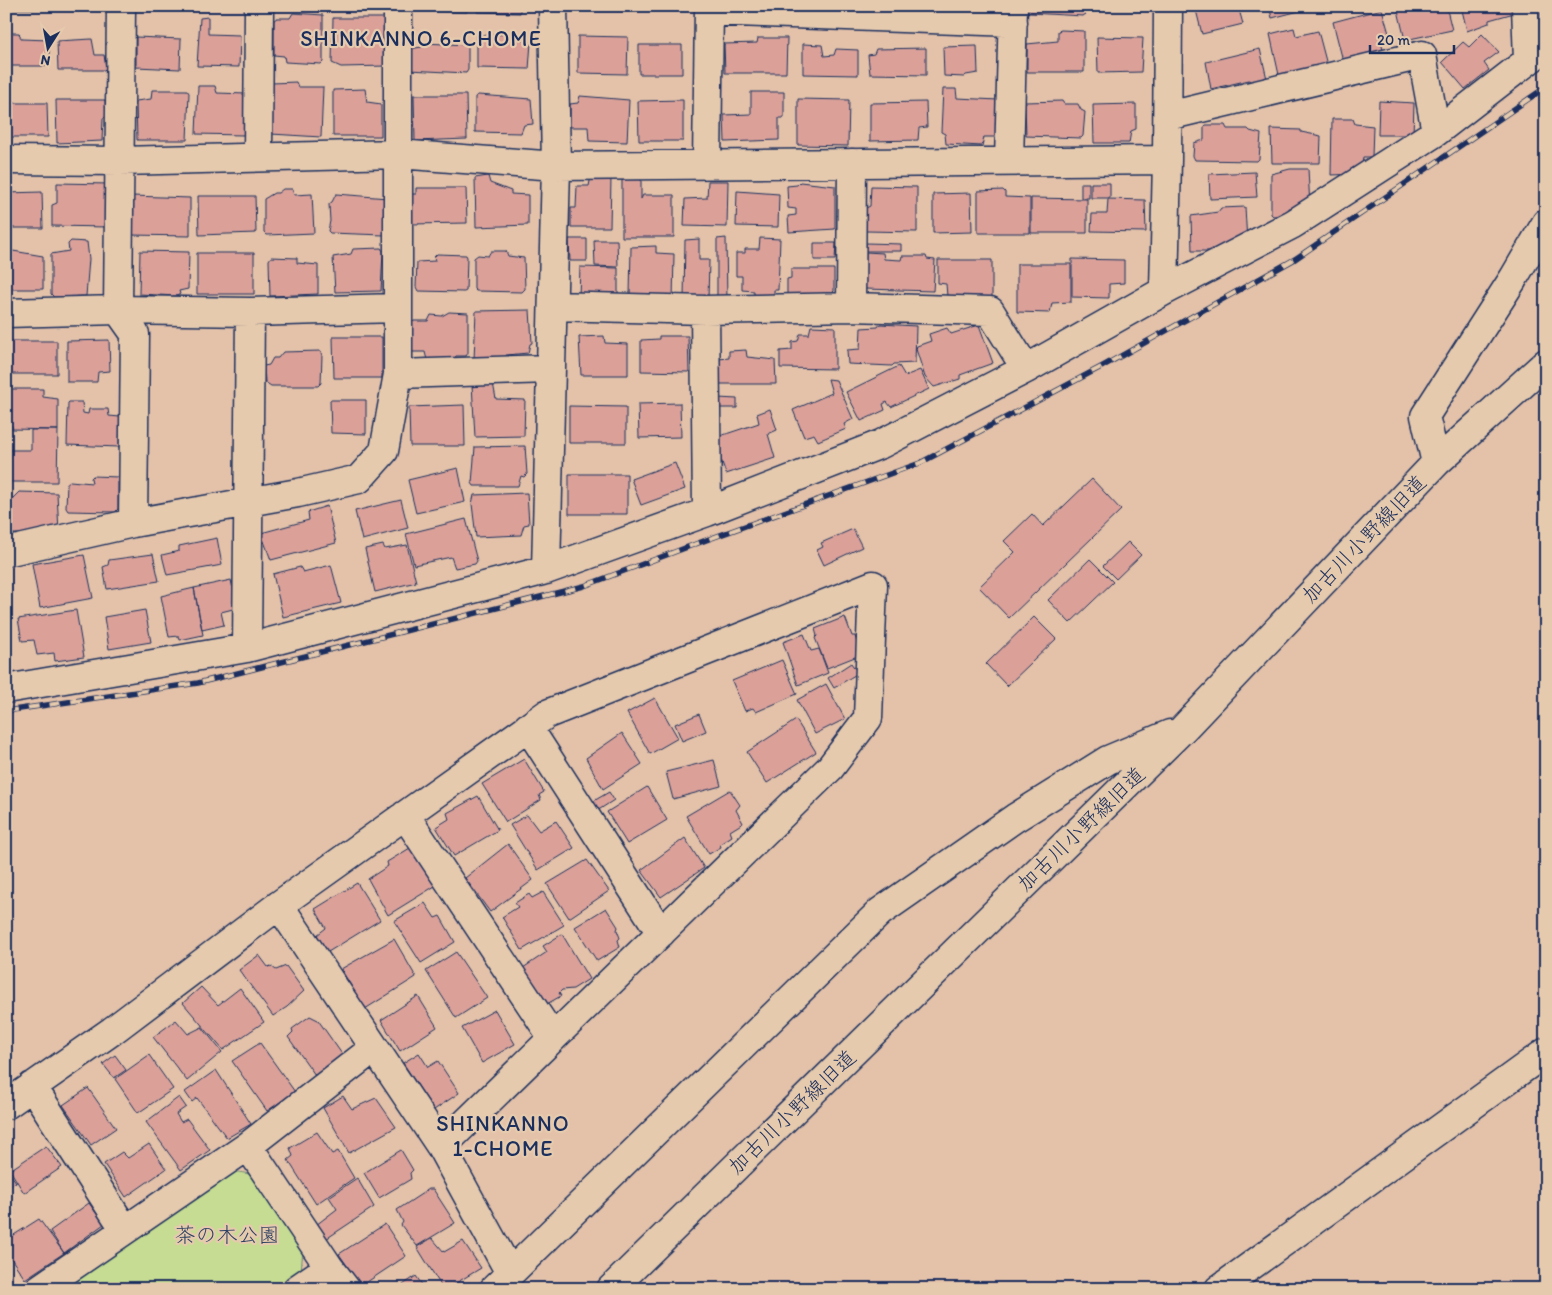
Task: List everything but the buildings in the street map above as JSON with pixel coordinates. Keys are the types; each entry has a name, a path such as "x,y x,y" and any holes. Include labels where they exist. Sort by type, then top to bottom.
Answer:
{"street":[{"path":"121,6 118,310 135,334 133,523"},
{"path":"258,157 259,6"},
{"path":"6,552 133,523 298,493 359,479 384,451 398,374 398,6"},
{"path":"546,570 556,166 553,6"},
{"path":"1164,290 1168,116 1168,6"},
{"path":"6,689 247,648 546,570 707,512 881,444 1026,369 1164,290 1293,224 1436,132 1533,57 1526,6"},
{"path":"706,164 709,9 1013,14 1009,161"},
{"path":"1168,116 1422,55 1436,132"},
{"path":"6,160 120,161 398,154 556,166 1167,160"},
{"path":"851,307 852,163"},
{"path":"1436,463 1425,416 1513,279 1546,223"},
{"path":"552,306 705,310 851,307 990,311 1026,369"},
{"path":"6,313 118,310 250,312 397,308"},
{"path":"705,310 707,512"},
{"path":"247,648 250,312"},
{"name":"加古川小野線旧道","path":"611,1289 1183,729 1436,463 1546,362"},
{"path":"398,374 551,369"},
{"path":"6,1105 112,1030 279,904 547,714 873,585 868,718 830,768 441,1147"},
{"path":"528,727 661,933"},
{"path":"279,904 441,1147 502,1281 880,912 1015,818 1108,760 1183,729"},
{"path":"405,815 553,1038"},
{"path":"44,1288 248,1146 374,1048"},
{"path":"1219,1289 1546,1052"},
{"path":"32,1086 125,1230"},
{"path":"248,1146 329,1267 346,1289"},
{"path":"297,1289 329,1267"}],"green space":[{"name":"茶の木公園","path":"227,1170 250,1174 303,1249 301,1272 276,1289 67,1289 71,1277"}],"railway":[{"path":"6,711 198,683 584,586 920,463 1103,366 1295,259 1546,87"}],"district":[{"name":"SHINKANNO 6-CHOME","path":"421,38"},
{"name":"SHINKANNO 1-CHOME","path":"503,1136"}]}
